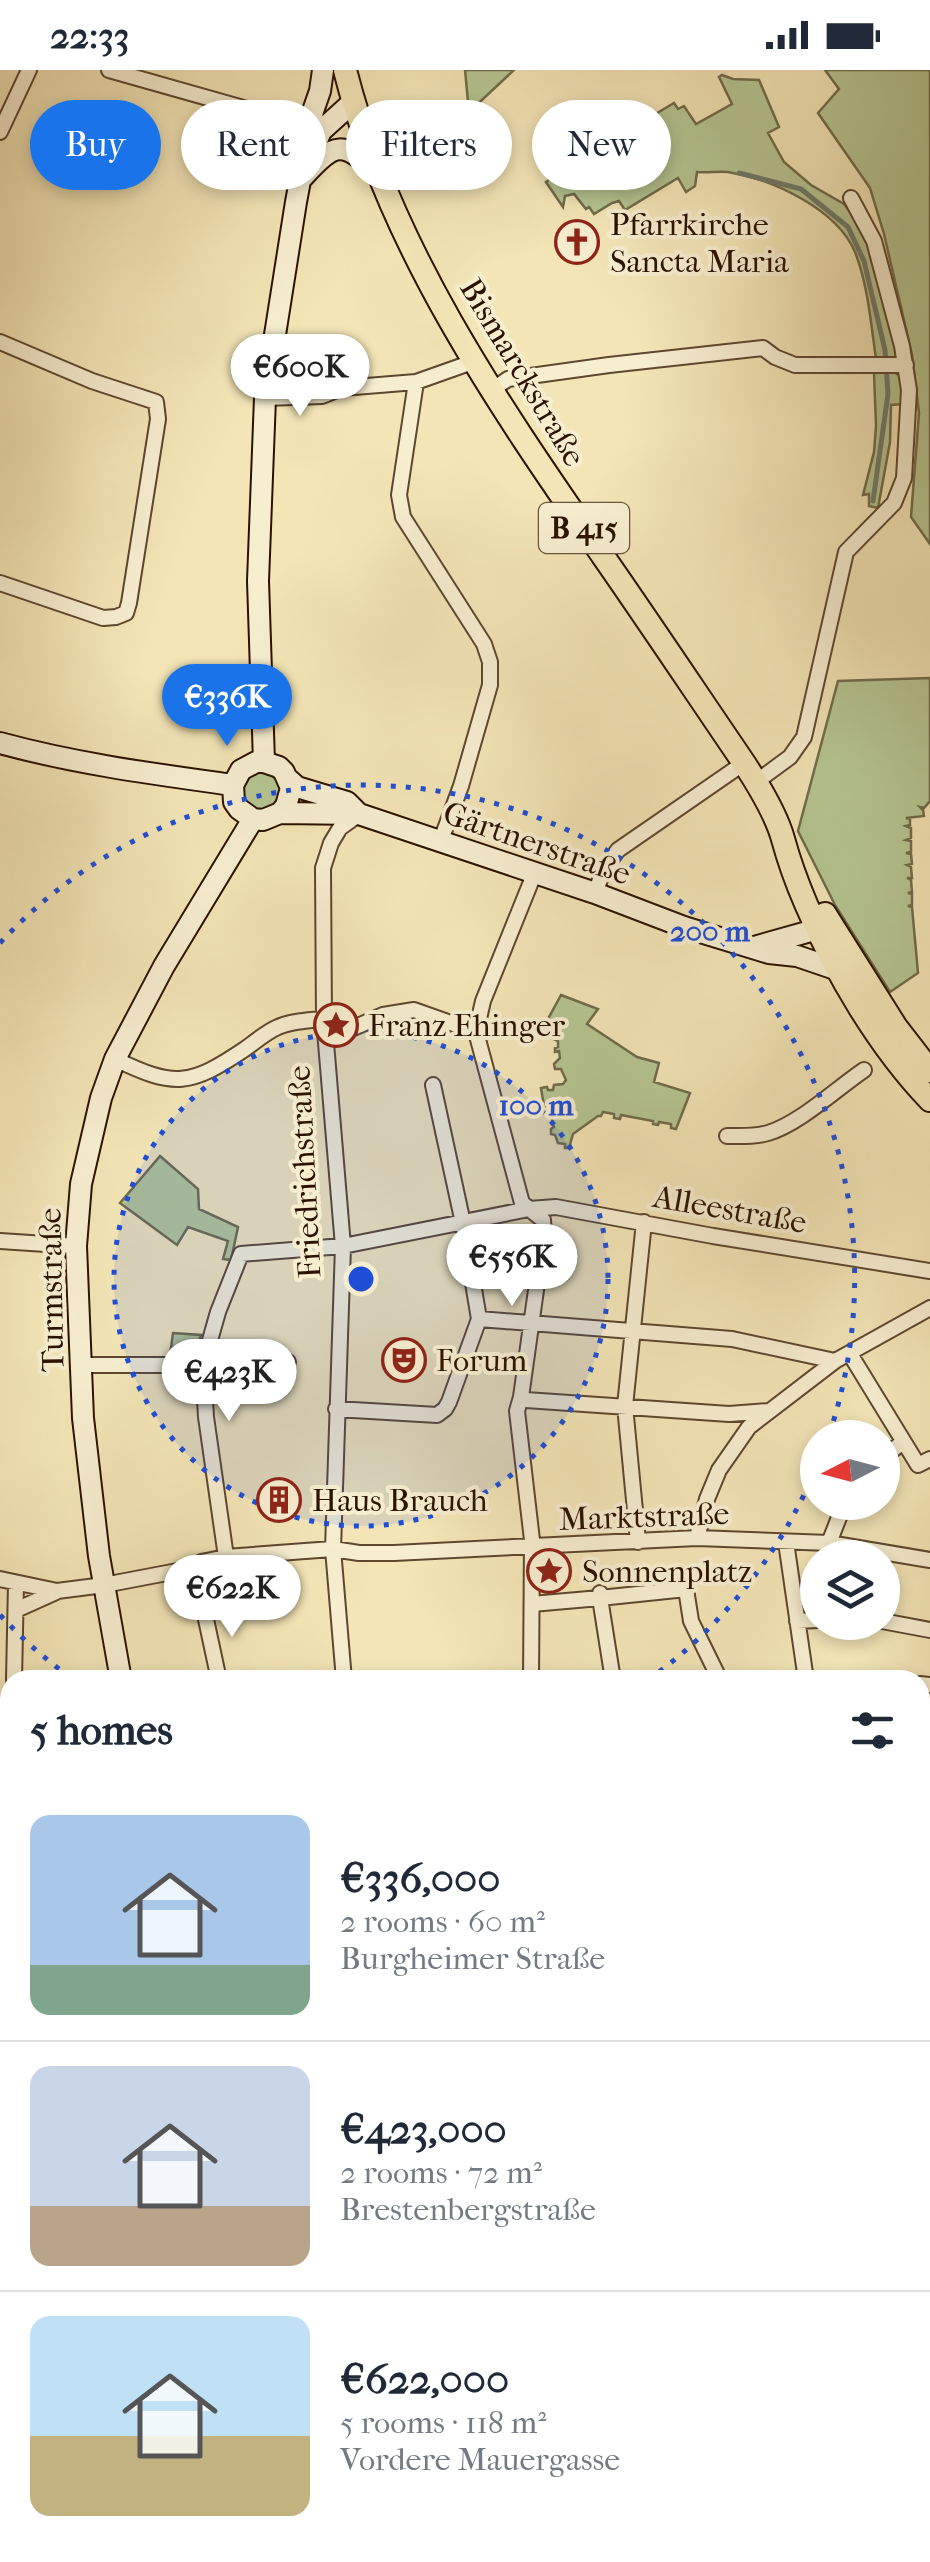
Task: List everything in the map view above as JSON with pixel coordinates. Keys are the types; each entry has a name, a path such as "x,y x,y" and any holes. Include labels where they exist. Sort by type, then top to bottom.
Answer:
{"main road":[{"name":"Bismarckstraße","path":"345,70 352,100"},
{"name":"Bismarckstraße","path":"387,190 416,252 492,390 751,772 824,931"},
{"name":"B 415","path":"824,931 838,970 895,1059 930,1100"},
{"name":"B 415","path":"824,931 930,1071"}],"street":[{"path":"0,132 30,70"},
{"path":"109,70 215,100"},
{"path":"316,100 323,70"},
{"path":"326,127 346,109"},
{"path":"264,762 258,581 264,398 298,190"},
{"path":"595,893 604,869 618,850 751,772 790,757 804,737 846,552 894,503 904,478 909,390 899,365 892,302 874,241 850,198"},
{"path":"0,342 92,381 156,402 158,419 126,612 103,618 0,583"},
{"path":"492,390 508,379 764,348 795,365 899,365"},
{"path":"264,398 322,396 342,388 416,382 473,359"},
{"path":"416,382 398,495 403,517 484,644 490,662 490,685 461,786 440,840"},
{"path":"0,743 113,768 233,784"},
{"path":"256,762 278,767 288,779 290,798 280,813 262,820 239,809 232,793 241,770 256,762"},
{"name":"Gärtnerstraße","path":"288,779 298,787 347,802 359,814"},
{"name":"Gärtnerstraße","path":"280,813 359,814 535,872 684,927 838,970"},
{"name":"Friedrichstraße","path":"343,1670 333,1551 343,1246 324,1018 323,868 340,828 359,814"},
{"name":"Turmstraße","path":"119,1670 104,1586 80,1365 76,1246 80,1184 114,1059 164,966 253,819"},
{"path":"531,1670 532,1548 516,1411 532,1322 543,1220 522,1203 476,1032 482,1001 535,872"},
{"path":"752,947 824,931"},
{"path":"797,956 824,931"},
{"path":"326,1040 383,1015 414,1010 476,1032"},
{"path":"114,1059 162,1078 204,1075 278,1027 324,1018"},
{"path":"728,1136 769,1133 797,1119 864,1070"},
{"path":"336,1409 437,1415 449,1402 479,1318 463,1223 432,1084"},
{"name":"Alleestraße","path":"203,1365 241,1254 343,1246 530,1209 556,1207 930,1270"},
{"path":"638,1542 625,1406 644,1222"},
{"path":"0,1242 76,1246"},
{"path":"697,1538 719,1470 749,1427 843,1358 930,1308"},
{"path":"479,1318 732,1339 843,1358 918,1465 930,1458"},
{"path":"80,1365 288,1362"},
{"path":"203,1365 206,1417 226,1557"},
{"path":"521,1398 728,1414 772,1410"},
{"name":"Marktstraße","path":"58,1591 195,1568 200,1562 226,1557 532,1548 697,1538 800,1542"},
{"path":"786,1542 804,1670"},
{"name":"Marktstraße","path":"900,1555 930,1560"},
{"path":"195,1568 217,1670"},
{"path":"14,1670 16,1610 8,1581 58,1591"},
{"path":"532,1604 687,1582 691,1620 715,1670"},
{"path":"16,1610 58,1591"},
{"path":"600,1595 611,1670"},
{"path":"900,1624 930,1630"}],"green space":[{"path":"465,70 514,70 482,100 468,100"},
{"path":"825,70 930,70 930,544 911,517 919,413 912,355 870,188 818,113 839,89"},
{"path":"719,77 759,80 779,127 768,133 784,162 811,185 844,204 864,230 897,359 876,359 855,252 834,222 819,210 764,181 728,172 697,172 695,186 686,192 678,178 671,182 671,105 674,103 678,109 684,106 696,124 732,104"},
{"path":"551,190 658,190 625,210 619,201 594,214 574,194 565,196 563,207"},
{"path":"284,352 311,391 278,392"},
{"path":"894,372 900,376 903,404 891,405 890,442 878,508 869,506 869,494 863,495 874,452 874,373"},
{"path":"930,678 930,801 920,807 924,816 906,818 910,819 906,826 911,828 911,838 906,840 911,841 911,852 906,853 911,854 912,864 907,865 911,867 912,878 907,878 911,880 912,892 908,893 912,894 912,905 908,906 912,907 918,973 890,992 835,905 798,831 838,681"},
{"path":"261,772 275,777 280,791 275,805 261,810 247,805 242,791 247,777"},
{"path":"561,995 598,1009 587,1024 637,1057 659,1063 654,1082 690,1093 676,1129 671,1124 658,1125 621,1115 620,1119 614,1118 614,1114 603,1112 573,1134 569,1148 558,1143 551,1134 554,1127 541,1088 553,1090 554,1085 566,1080 561,1069 555,1069 560,1058 559,1051 555,1052 558,1041 549,1037 548,1031 548,1019"},
{"path":"160,1156 198,1189 199,1209 238,1227 231,1260 223,1259 228,1241 188,1227 177,1245 120,1203"},
{"path":"173,1333 201,1335 195,1354 170,1355"}],"waterway":[{"path":"739,173 801,189 848,227 864,261 885,350 888,394 873,501"}],"place":[{"name":"Pfarrkirche Sancta Maria","path":"577,242"},
{"name":"Franz Ehinger","path":"336,1025"},
{"name":"Forum","path":"404,1360"},
{"name":"Haus Brauch","path":"279,1500"},
{"name":"Sonnenplatz","path":"549,1571"}]}
